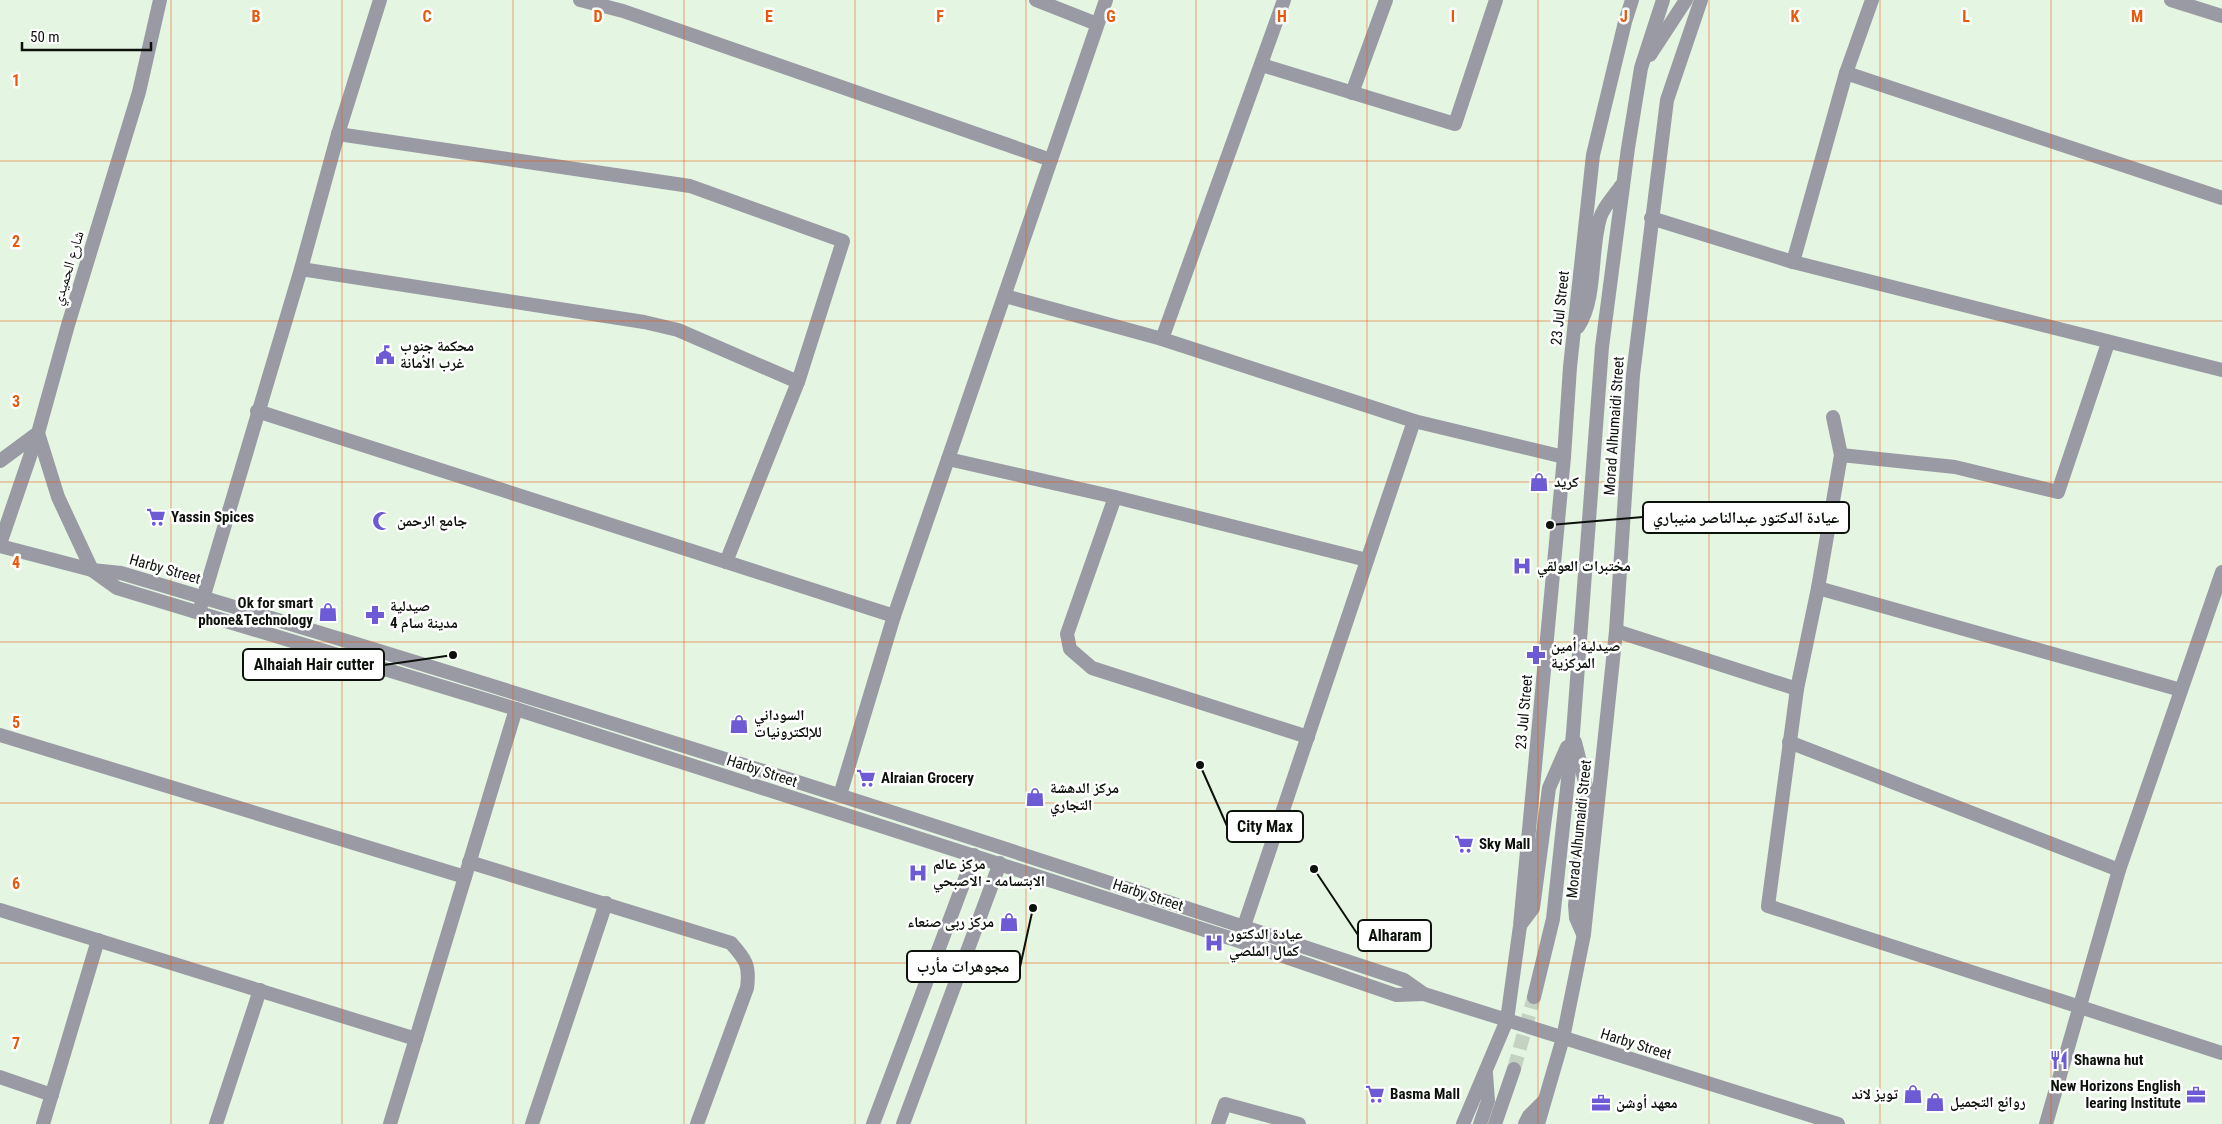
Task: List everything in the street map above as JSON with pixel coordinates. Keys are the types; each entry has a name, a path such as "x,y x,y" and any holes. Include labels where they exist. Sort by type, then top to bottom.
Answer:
{"street":[{"name":"شارع الحميدي","path":"0,545 38,433 68,325 139,92 160,0"},
{"path":"199,612 257,411 301,269 338,134 380,0"},
{"path":"580,0 623,11 1051,160"},
{"path":"1036,0 1097,24"},
{"path":"840,795 894,616 1106,0"},
{"path":"1162,339 1284,0"},
{"path":"1352,92 1386,0"},
{"path":"1262,65 1455,124 1496,0"},
{"name":"23 Jul Street","path":"1463,1124 1506,1020 1520,926 1574,333 1593,155 1632,0"},
{"path":"1534,997 1552,919 1573,733 1602,347 1623,183 1641,68 1663,0"},
{"path":"1641,68 1686,0"},
{"name":"Morad Alhumaidi Street","path":"1563,1038 1584,934 1616,632 1633,375 1651,218 1667,100 1701,0"},
{"path":"1793,262 1846,73 1872,0"},
{"path":"2178,1 2222,16"},
{"path":"1846,73 2222,198"},
{"path":"338,134 690,186 842,241 798,382 726,562"},
{"path":"1574,333 1584,318 1589,297 1600,216 1623,183"},
{"path":"1651,218 1793,262 2108,343 2222,370"},
{"path":"301,269 644,322 678,330 798,382"},
{"path":"1005,296 1162,339 1414,421 1564,457"},
{"path":"1841,455 1955,468 2058,492 2108,343"},
{"path":"257,411 894,616"},
{"path":"1833,417 1841,455 1818,588 1797,689 1768,906 2222,1054"},
{"path":"1244,926 1414,421"},
{"path":"0,461 38,433 58,497 92,570"},
{"path":"948,459 1115,497 1366,560"},
{"path":"1115,497 1067,634 1070,649 1092,668 1308,737"},
{"name":"Harby Street","path":"0,545 92,570 121,573 540,699 1244,926 1404,980 1424,994 1838,1124"},
{"name":"Harby Street","path":"92,570 117,588 516,709 974,855 1239,941 1396,996 1424,994"},
{"path":"2046,1124 2119,870 2222,572"},
{"path":"1818,588 2181,690"},
{"path":"1616,632 1797,689"},
{"path":"390,1124 516,709"},
{"path":"1520,926 1533,908 1549,788 1573,733"},
{"path":"1573,733 1588,794 1575,897 1576,918 1584,934"},
{"path":"0,735 465,877"},
{"path":"1789,742 2119,870"},
{"path":"873,1124 974,855"},
{"path":"469,862 731,943 743,956 749,969 747,988 697,1124"},
{"path":"903,1124 1000,864"},
{"path":"532,1124 606,903"},
{"path":"0,910 416,1039"},
{"path":"44,1124 98,940"},
{"path":"216,1124 260,990"},
{"path":"1538,1124 1563,1038"},
{"path":"1495,1124 1514,1069"},
{"path":"1480,1124 1488,1101 1485,1071"},
{"path":"0,1077 52,1095"},
{"path":"1525,1124 1546,1099"},
{"path":"1218,1124 1225,1104 1299,1124"}],"tunnel":[{"path":"1514,1069 1534,997"}],"place":[{"name":"محكمة جنوب غرب الأمانة","path":"385,355"},
{"name":"كريد","path":"1539,482"},
{"name":"Yassin Spices","path":"156,517"},
{"name":"جامع الرحمن","path":"382,521"},
{"name":"عيادة الدكتور عبدالناصر منيباري","path":"1550,525"},
{"name":"مختبرات العولقي","path":"1522,566"},
{"name":"Ok for smart phone&Technology","path":"328,612"},
{"name":"صيدلية مدينة سام 4","path":"375,615"},
{"name":"Alhaiah Hair cutter","path":"453,655"},
{"name":"صيدلية أمين المركزية","path":"1536,655"},
{"name":"السوداني للإلكترونيات","path":"739,724"},
{"name":"City Max","path":"1200,765"},
{"name":"Alraian Grocery","path":"866,778"},
{"name":"مركز الدهشة التجاري","path":"1035,797"},
{"name":"Sky Mall","path":"1464,844"},
{"name":"Alharam","path":"1314,869"},
{"name":"مركز عالم الابتسامه - الاصبحي","path":"918,873"},
{"name":"مجوهرات مأرب","path":"1033,908"},
{"name":"مركز ربى صنعاء","path":"1009,922"},
{"name":"عيادة الدكتور كمال الملصي","path":"1214,943"},
{"name":"Shawna hut","path":"2059,1060"},
{"name":"Basma Mall","path":"1375,1094"},
{"name":"تويز لاند","path":"1913,1094"},
{"name":"New Horizons English learing Institute","path":"2196,1095"},
{"name":"روائع التجميل","path":"1935,1102"},
{"name":"معهد أوشن","path":"1601,1103"}]}
